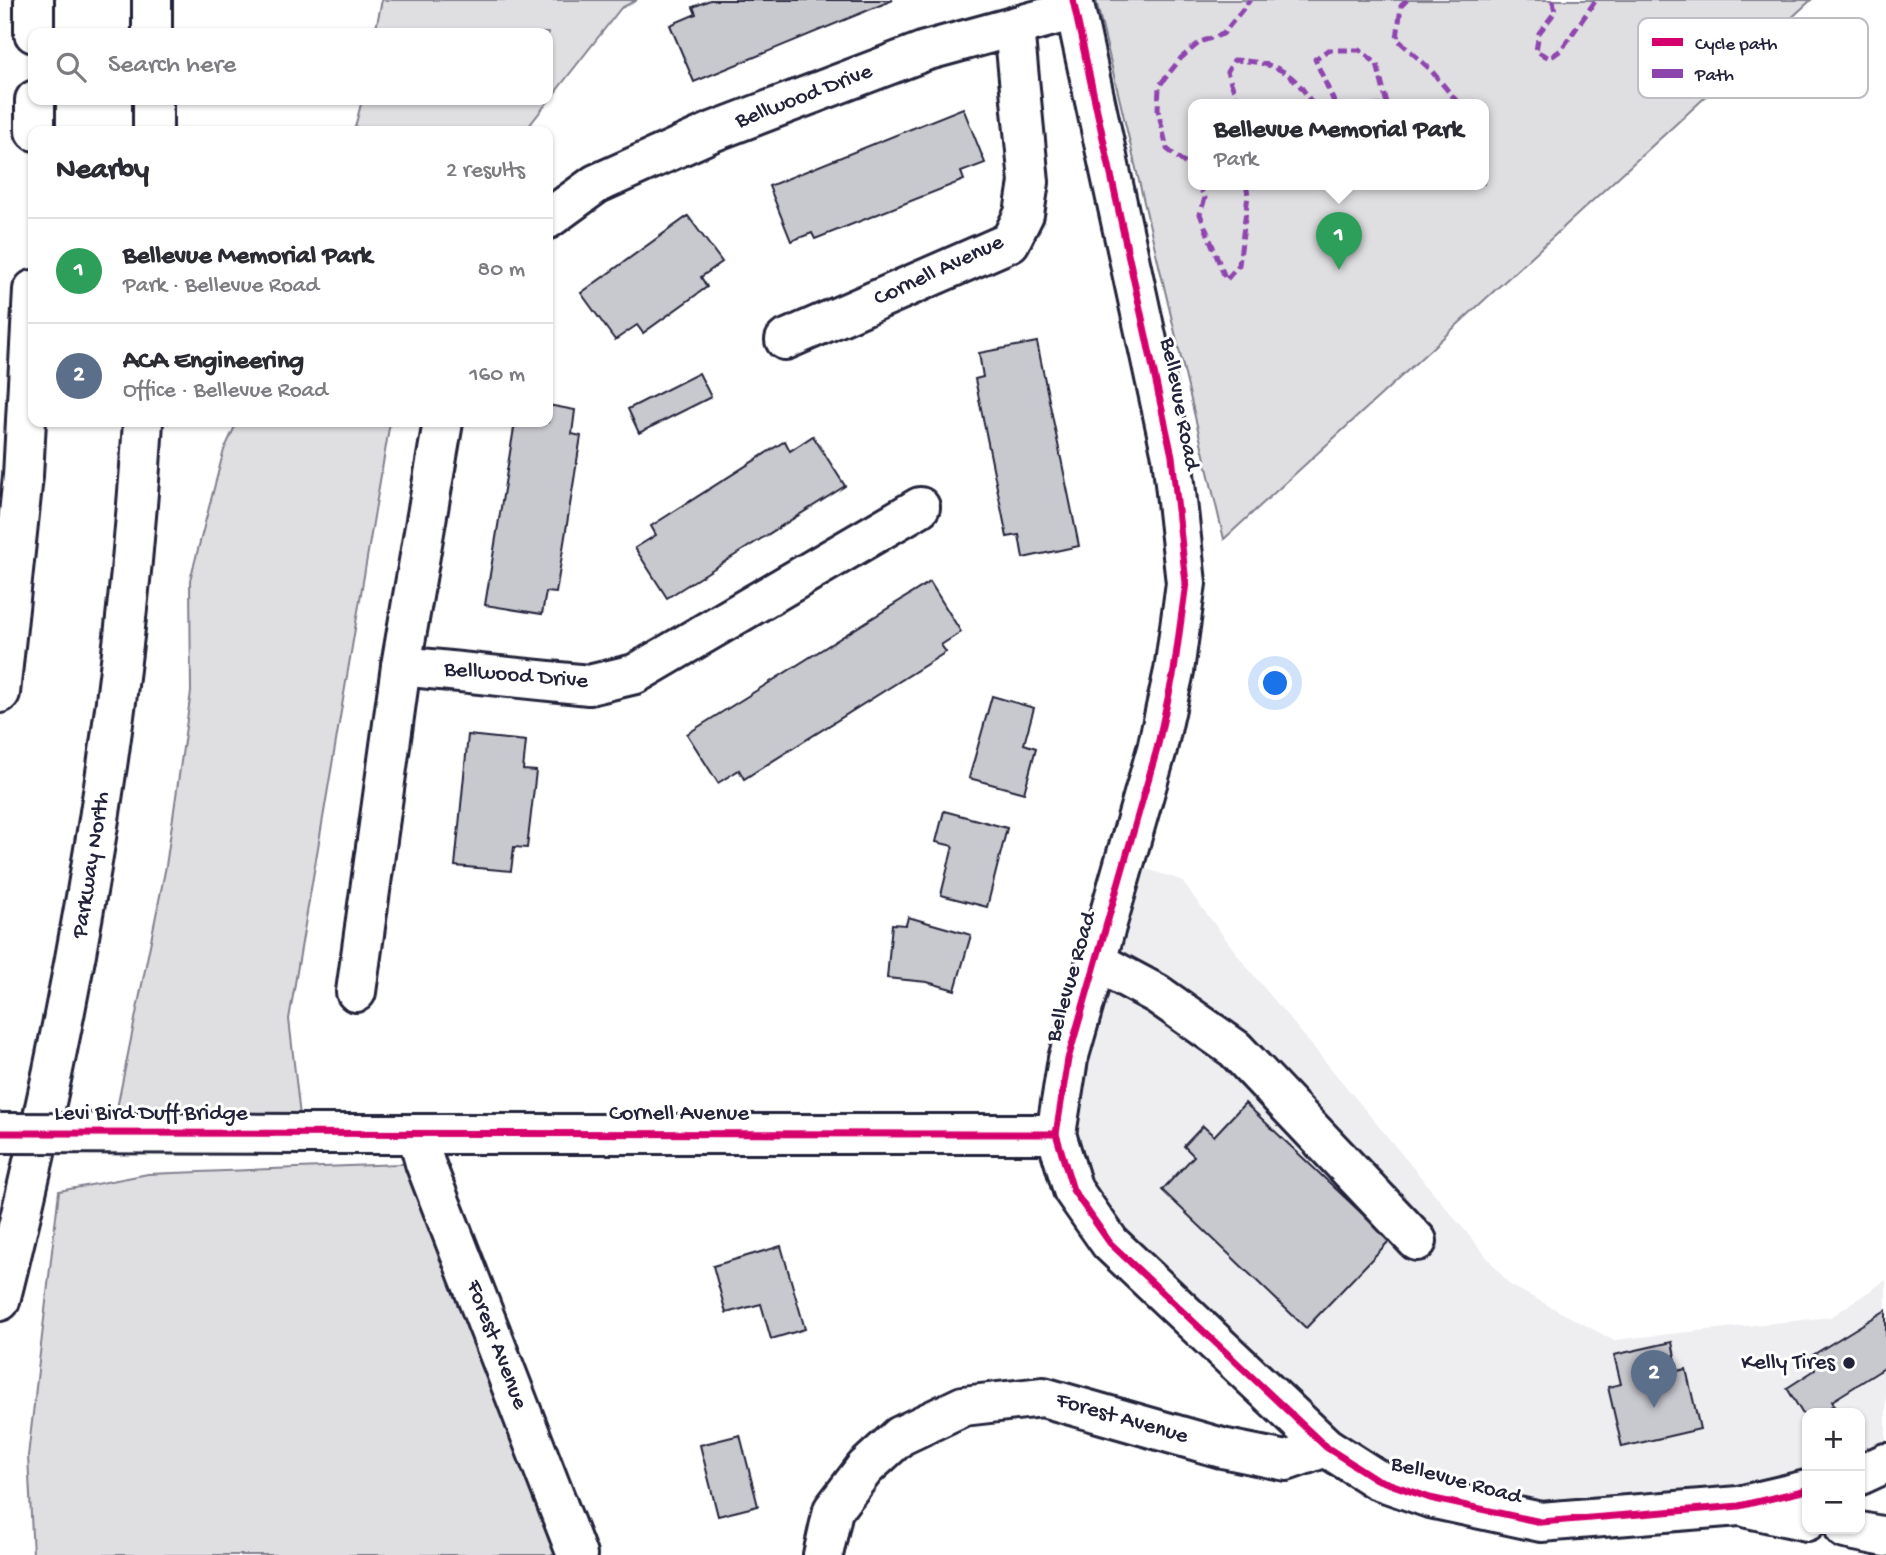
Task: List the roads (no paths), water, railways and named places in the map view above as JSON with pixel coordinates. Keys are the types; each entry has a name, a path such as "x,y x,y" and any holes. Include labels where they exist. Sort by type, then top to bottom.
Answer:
{"main road":[{"path":"34,0 34,28"},
{"path":"152,0 152,28"},
{"name":"Bellwood Drive","path":"553,215 596,184 712,132 925,51 1014,27 1074,5"},
{"name":"Bellevue Road","path":"1074,5 1172,456 1186,583 1174,671 1157,749 1068,1059 1056,1134 1073,1189 1110,1243 1326,1447 1376,1479 1430,1498 1541,1522 1739,1506"},
{"name":"Cornell Avenue","path":"785,340 1010,242 1024,214 1029,182 1014,27"},
{"path":"35,105 35,126"},
{"path":"153,105 153,126"},
{"path":"0,693 23,476 28,383"},
{"name":"Parkway North","path":"0,1301 52,1080 102,812 124,636 143,427"},
{"path":"356,992 401,666 442,427"},
{"name":"Bellwood Drive","path":"401,666 589,685 635,674 920,507"},
{"path":"1097,962 1157,994 1235,1049 1417,1241"},
{"name":"Levi Bird Duff Bridge","path":"0,1133 302,1134"},
{"name":"Cornell Avenue","path":"302,1134 1056,1134"},
{"name":"Forest Avenue","path":"417,1134 425,1163 577,1555"},
{"name":"Forest Avenue","path":"823,1555 833,1510 865,1468 900,1436 963,1406 1043,1397 1222,1448 1286,1461 1326,1447"},
{"path":"1865,1473 1886,1463"},
{"path":"1739,1506 1802,1491"},
{"path":"1739,1506 1802,1520"},
{"path":"1865,1533 1886,1537"}],"place":[{"name":"Bellevue Memorial Park","path":"1339,270"},
{"name":"Kelly Tires","path":"1849,1363"},
{"name":"ACA Engineering","path":"1654,1408"}]}
